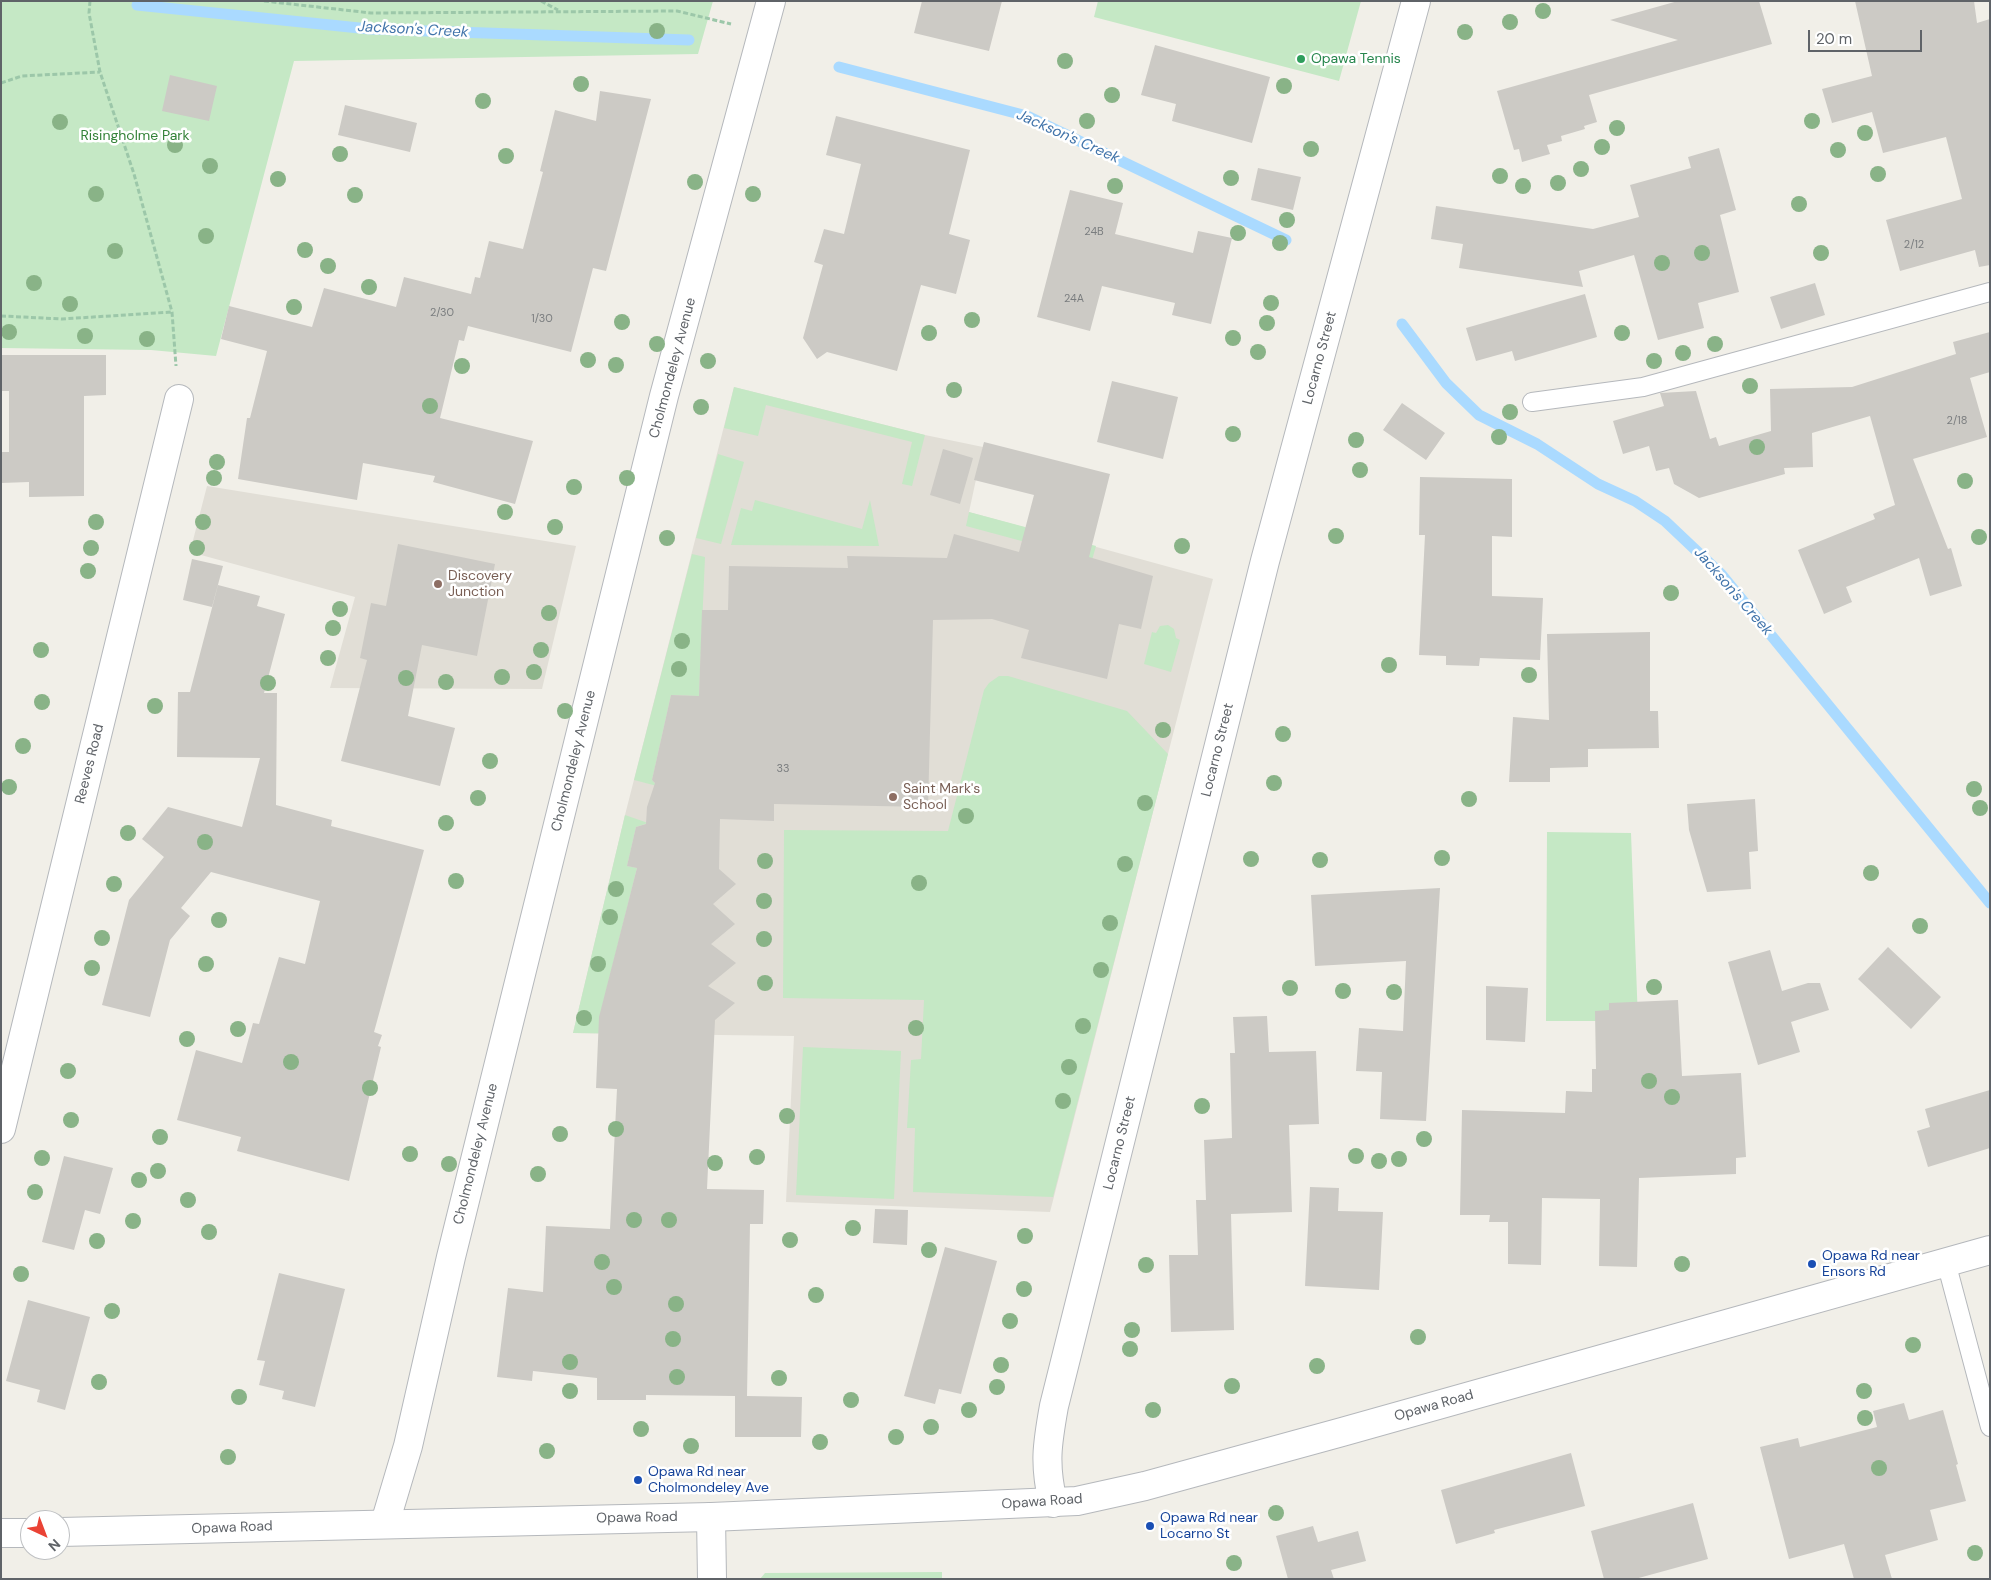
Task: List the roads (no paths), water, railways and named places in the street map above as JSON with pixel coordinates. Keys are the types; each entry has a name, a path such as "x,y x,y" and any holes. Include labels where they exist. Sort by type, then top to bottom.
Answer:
{"street":[{"name":"Cholmondeley Avenue","path":"385,1523 408,1446 451,1257 664,396 771,1"},
{"name":"Locarno Street","path":"1053,1502 1046,1475 1046,1449 1054,1406 1265,561 1416,1"},
{"name":"Reeves Road","path":"1,1129 179,399"},
{"name":"Opawa Road","path":"70,1532 711,1517 1053,1502 1106,1495 1990,1250"},
{"path":"711,1517 712,1579"},
{"path":"1,1533 20,1532"}],"lane":[{"path":"1532,402 1643,387 1990,292"},
{"path":"1946,1262 1990,1427"}],"waterway":[{"name":"Jackson's Creek","path":"137,5 369,29 689,40"},
{"name":"Jackson's Creek","path":"839,67 1027,116 1286,240"},
{"name":"Jackson's Creek","path":"1402,324 1446,383 1479,415 1537,444 1598,484 1635,501 1665,521 1721,574 1990,903"}],"place":[{"name":"Opawa Tennis","path":"1301,59"},
{"name":"Discovery Junction","path":"438,584"},
{"name":"Saint Mark's School","path":"893,797"},
{"name":"Opawa Rd near Ensors Rd","path":"1812,1264"},
{"name":"Opawa Rd near Cholmondeley Ave","path":"638,1480"},
{"name":"Opawa Rd near Locarno St","path":"1150,1526"}],"park label":[{"name":"Risingholme Park","path":"135,136"}]}
